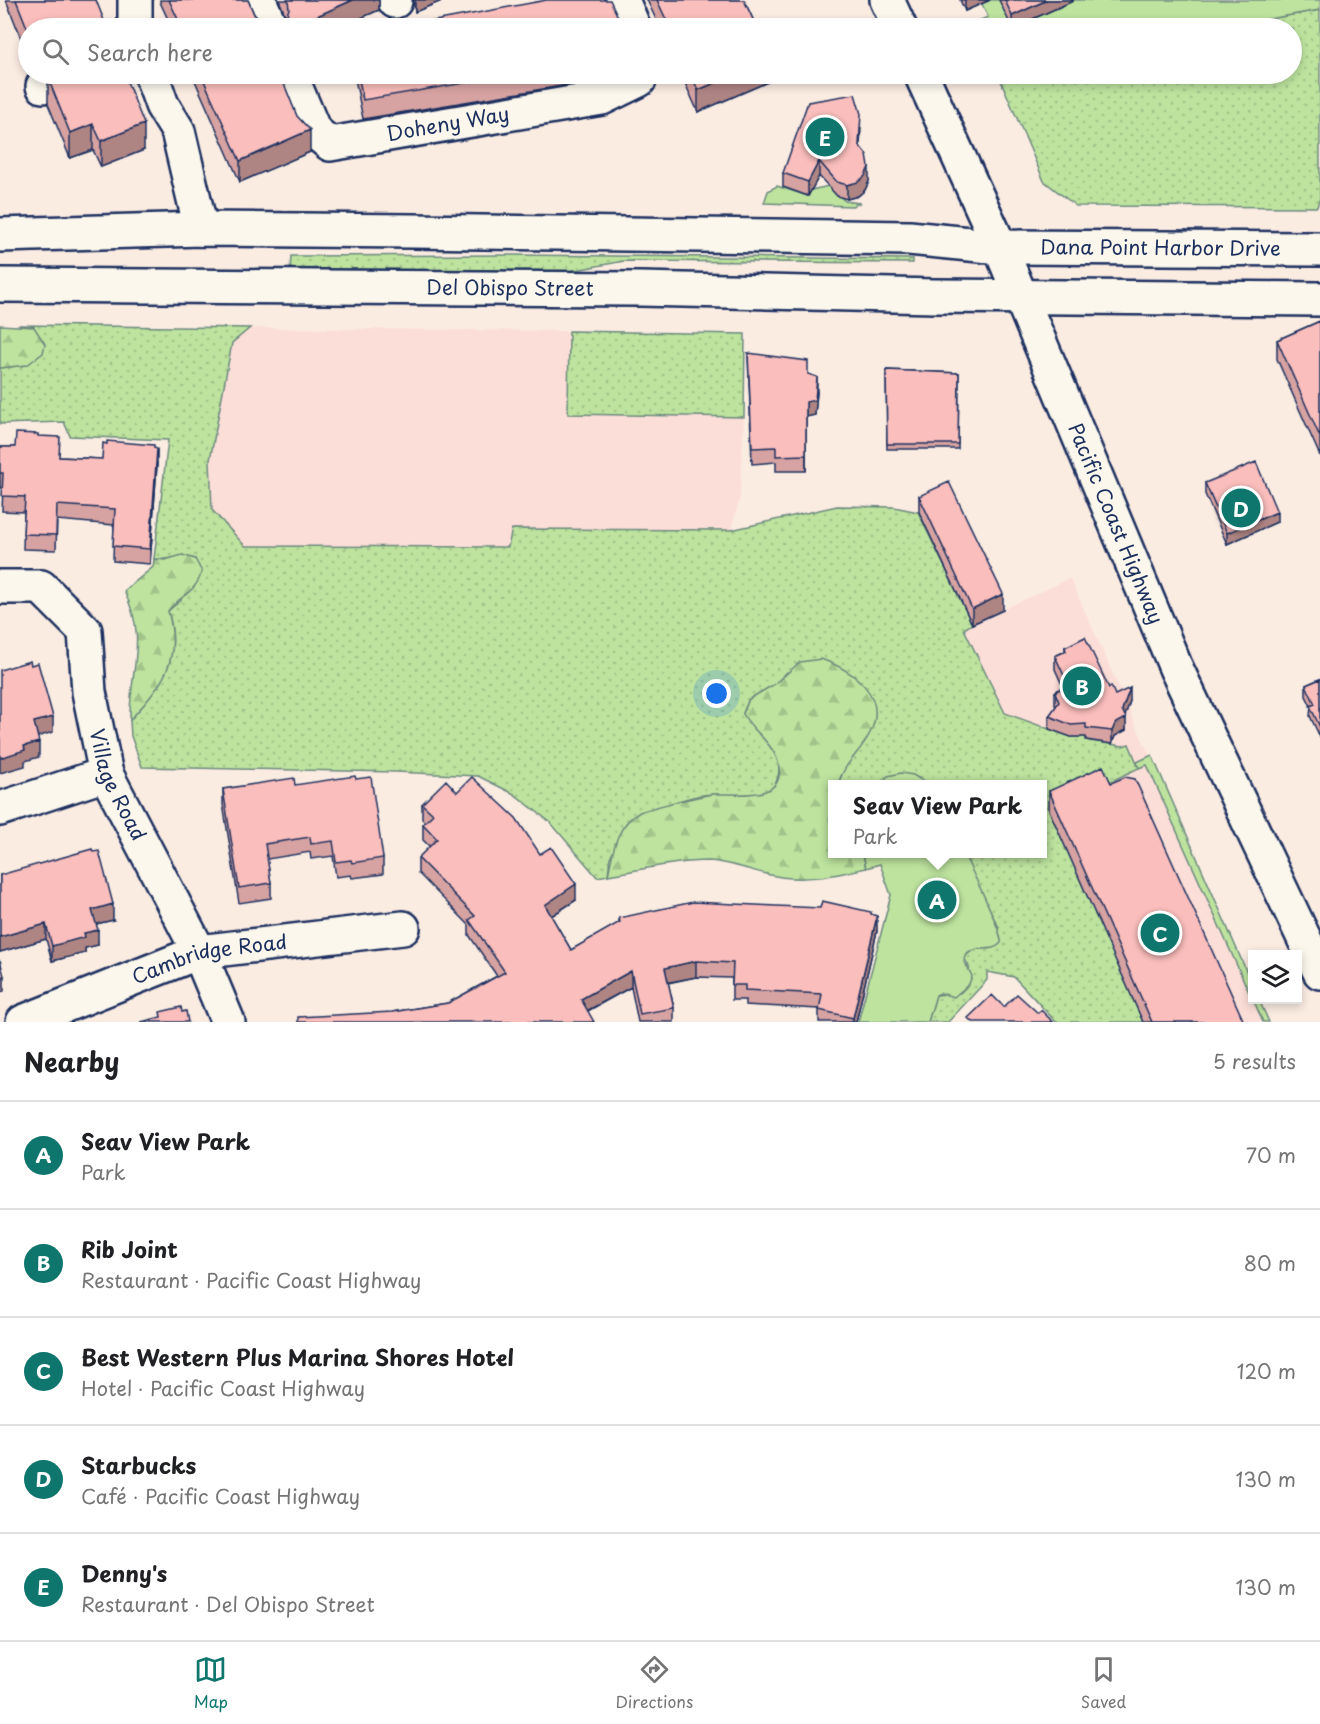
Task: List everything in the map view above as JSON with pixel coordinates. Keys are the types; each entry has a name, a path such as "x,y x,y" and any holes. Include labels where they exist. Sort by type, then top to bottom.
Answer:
{"main road":[{"path":"135,0 135,18"},
{"path":"259,0 267,18"},
{"path":"622,0 630,18"},
{"path":"887,0 895,18"},
{"path":"43,87 51,84"},
{"path":"155,84 162,105 178,131 201,229"},
{"name":"Doheny Way","path":"294,84 314,131 330,144 603,98 631,84"},
{"name":"Pacific Coast Highway","path":"926,84 1000,247 1176,668 1320,972"},
{"path":"0,235 201,229 909,238 1000,247"},
{"name":"Dana Point Harbor Drive","path":"1000,247 1320,249"},
{"name":"Del Obispo Street","path":"0,285 640,289 935,296 1020,295"},
{"path":"1020,295 1320,299"},
{"name":"Village Road","path":"0,587 41,587 85,631 89,692 106,774 199,952 228,1022"},
{"path":"0,809 106,774"},
{"name":"Cambridge Road","path":"23,1022 199,952 403,928"}],"shaded area":[{"path":"250,328 569,331 569,414 744,417 740,497 731,530 512,529 508,547 245,546 212,510 210,460 232,343"},
{"path":"1070,578 1248,975 1248,1004 1261,1004 1269,1022 1143,1022 1049,810 1139,768 1129,744 1124,746 1090,741 1088,737 1071,737 1005,713 964,628"}],"green space":[{"path":"980,0 1320,0 1320,10 1275,18 986,18 988,17"},
{"path":"1320,10 1320,198 1317,207 1076,206 1044,181 1002,84 1302,84 1302,18 1275,18"},
{"path":"777,186 808,196 811,190 829,186 845,201 860,203 852,206 764,203 768,191"},
{"path":"512,255 913,259 913,263 624,261 554,274 290,271 291,256"},
{"path":"0,325 34,327 45,344 43,353 27,365 0,368"},
{"path":"19,325 250,328 232,343 210,460 212,510 245,546 508,547 512,529 731,530 837,506 894,507 918,512 972,624 964,629 1005,713 1071,737 1088,737 1090,741 1123,746 1129,744 1139,768 1103,785 1143,1022 1056,1022 1014,977 987,972 987,980 948,1022 928,1022 936,995 960,993 969,984 969,967 964,957 975,949 983,949 999,927 986,906 966,858 1047,858 1047,780 922,780 919,778 840,780 847,762 860,748 787,672 775,684 749,699 743,713 777,758 779,767 775,785 768,791 750,796 708,794 640,812 610,857 608,875 597,877 550,822 514,794 478,776 396,772 142,767 131,736 130,720 160,683 166,671 173,644 168,611 181,600 195,559 184,557 154,559 168,440 70,436 64,422 0,424 0,368 27,365 34,327"},
{"path":"569,331 745,334 744,417 568,414"},
{"path":"182,555 195,559 202,572 191,590 168,611 173,644 167,671 152,695 130,720 137,640 131,609 124,591 153,567 154,559 165,560"},
{"path":"821,659 844,670 864,686 875,707 875,719 866,740 844,770 840,780 828,780 828,858 864,858 866,868 829,876 792,878 723,863 696,861 608,875 620,832 625,824 640,812 715,794 757,793 774,785 779,777 777,758 743,714 749,699 775,684 800,662"},
{"path":"1152,755 1248,975 1248,990 1147,765 1139,768 1137,762"},
{"path":"901,773 913,775 921,780 884,780 888,776"},
{"path":"864,858 966,858 997,926 1001,943 994,948 968,952 964,961 972,976 969,984 954,997 940,993 936,995 928,1022 858,1022 891,895 880,864 866,868"},
{"path":"1255,1004 1261,1004 1269,1022 1263,1022"}],"building":[{"path":"16,0 96,0 103,18 23,18"},
{"path":"169,0 248,0 257,18 177,18"},
{"path":"288,0 353,0 312,18 285,18 289,9"},
{"path":"547,0 610,0 618,18 451,18"},
{"path":"657,0 744,0 752,18 665,18"},
{"path":"1005,0 1047,0 1012,16"},
{"path":"50,84 128,84 144,124 101,141 93,124 70,133"},
{"path":"205,84 284,84 297,116 310,130 240,161"},
{"path":"360,84 459,84 363,100"},
{"path":"695,84 713,84 698,90"},
{"path":"855,94 861,114 859,145 867,155 869,167 865,176 858,182 847,185 837,182 819,161 808,182 783,173 808,102"},
{"path":"1320,321 1320,437 1277,340"},
{"path":"748,353 808,361 808,374 817,377 815,400 806,402 806,455 776,456 776,447 752,448"},
{"path":"886,370 959,373 958,444 887,444"},
{"path":"16,433 60,437 59,457 102,459 103,443 107,444 107,441 154,445 157,449 150,549 113,546 115,509 57,505 56,535 23,534 25,497 2,496 3,473 0,473 0,447 15,447"},
{"path":"1256,462 1277,512 1227,533 1205,483"},
{"path":"949,482 1003,594 972,609 919,496"},
{"path":"1085,637 1109,688 1111,686 1115,695 1130,688 1122,710 1126,718 1115,724 1112,731 1086,728 1086,724 1071,725 1049,716 1059,702 1055,692 1068,684 1055,656 1066,651 1065,647"},
{"path":"30,661 31,665 38,663 53,717 34,722 39,742 24,746 25,750 0,758 0,670"},
{"path":"1320,679 1320,727 1310,706 1315,704 1306,685"},
{"path":"1103,766 1111,783 1125,777 1135,779 1244,1022 1152,1022 1049,791"},
{"path":"355,776 356,779 371,777 383,858 352,863 351,860 336,862 333,841 311,844 310,837 265,844 271,883 239,888 223,789 294,778 295,785"},
{"path":"472,777 516,818 540,854 551,847 576,884 545,905 571,950 620,922 619,918 693,902 820,908 822,901 871,912 877,916 853,1018 819,1010 822,994 745,990 745,985 732,985 733,963 696,961 665,968 674,1008 640,1014 631,971 581,999 594,1022 298,1022 298,1017 392,1012 448,1003 505,972 469,920 475,916 418,858 437,839 423,824 433,814 422,804 446,780 457,792"},
{"path":"92,849 93,852 99,851 113,904 92,910 98,930 84,933 85,937 52,946 46,924 0,937 0,875"},
{"path":"0,960 4,976 0,977"},
{"path":"1017,994 1038,1013 1041,1010 1053,1022 972,1022 968,1018 992,995 1004,1007"},
{"path":"181,1007 182,1012 186,1011 188,1022 141,1022 161,1017 160,1012"}],"place":[{"name":"Denny's","path":"825,137"},
{"name":"Starbucks","path":"1241,508"},
{"name":"Rib Joint","path":"1082,686"},
{"name":"Seav View Park","path":"937,900"},
{"name":"Best Western Plus Marina Shores Hotel","path":"1160,933"}]}
